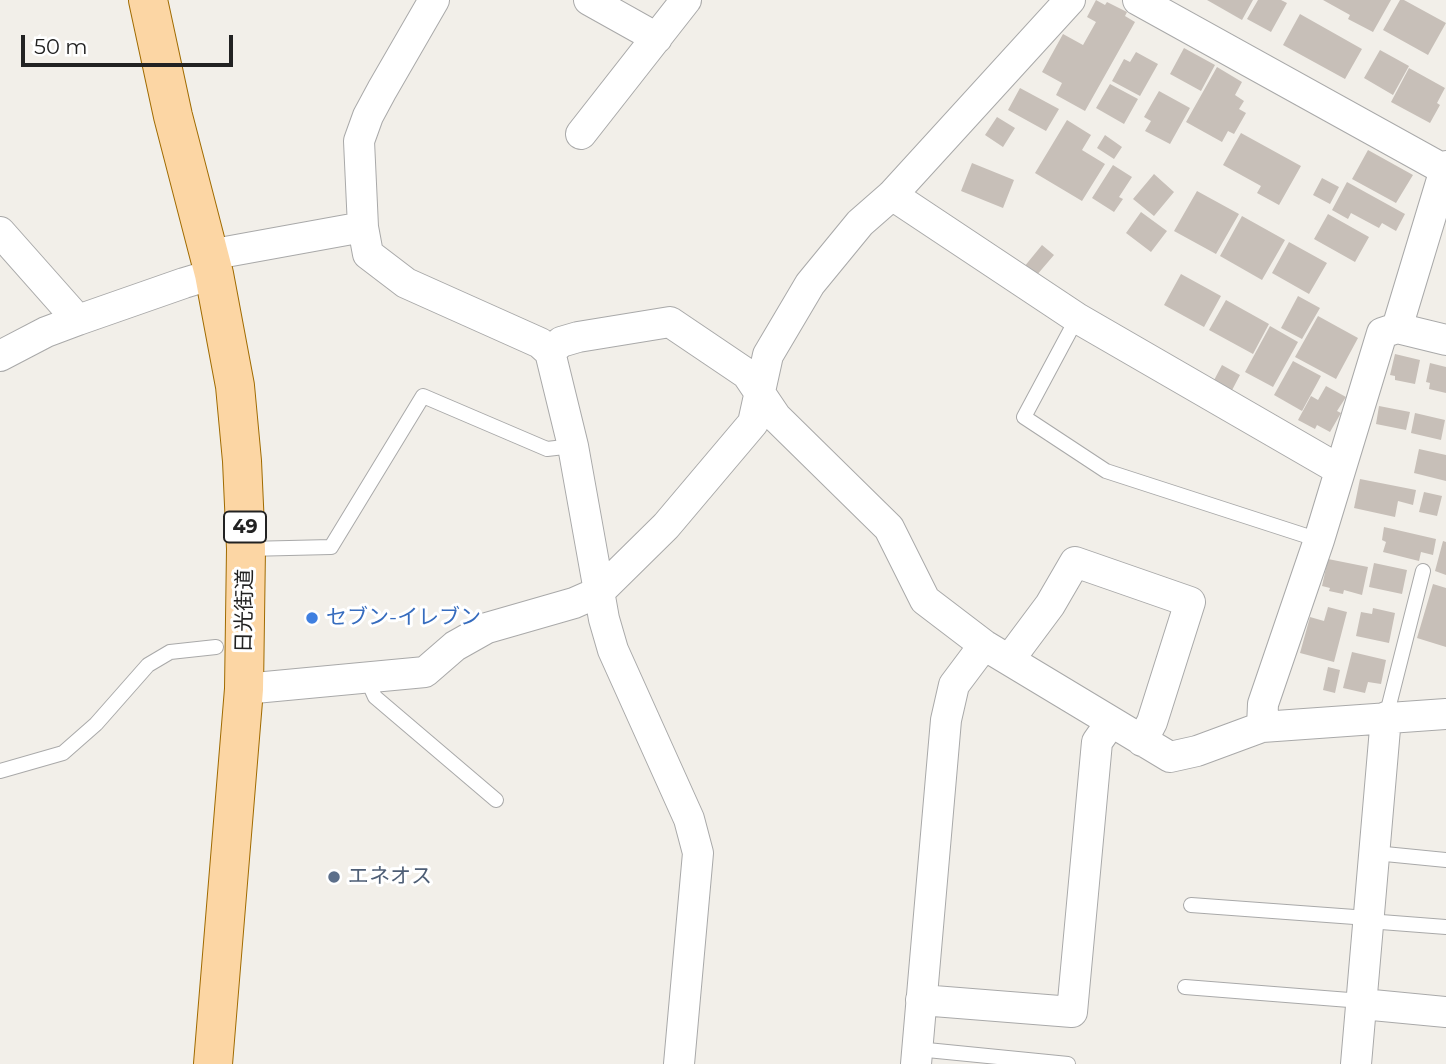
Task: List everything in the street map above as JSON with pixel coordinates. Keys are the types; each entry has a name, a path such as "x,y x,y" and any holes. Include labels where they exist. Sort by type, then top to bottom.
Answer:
{"main road":[{"name":"日光街道","path":"148,0 173,116 212,265 235,386 242,461 246,549 244,690 213,1064"}],"street":[{"path":"433,0 368,116 359,141 363,227 368,254 407,283 540,343 550,352 573,446 599,592 614,650 689,819 698,853 679,1064"},
{"path":"589,0 657,38"},
{"path":"581,134 686,0"},
{"path":"244,690 425,672 455,646 487,628 574,603 599,592 666,526 752,423 768,355 810,284 860,223 892,195 1070,0"},
{"path":"1138,0 1445,168 1398,328"},
{"path":"892,195 1077,318 1340,470"},
{"path":"0,356 46,332 184,283 212,265 363,227"},
{"path":"0,232 78,320"},
{"path":"550,352 561,342 578,337 670,322 747,374 776,417 889,528 925,600 984,645 1170,757 1196,751 1262,727 1446,714"},
{"path":"1262,727 1263,704 1319,540 1382,334 1398,328 1446,340"},
{"path":"1009,660 1044,613 1075,562 1190,602 1152,722 1142,741"},
{"path":"917,1057 946,720 954,685 984,645"},
{"path":"1356,1064 1386,717"},
{"path":"921,1000 1072,1012 1076,992 1097,742 1111,722"},
{"path":"1362,1003 1446,1012"}],"lane":[{"path":"1077,318 1024,417 1106,471 1319,540"},
{"path":"246,549 331,547 423,396 547,449 573,446"},
{"path":"1386,717 1423,572"},
{"path":"0,771 63,753 96,724 148,665 159,658 170,652 216,648"},
{"path":"367,679 375,697 496,800"},
{"path":"1375,853 1446,860"},
{"path":"1191,905 1446,927"},
{"path":"1185,988 1362,1003"},
{"path":"917,1057 1068,1064"}],"building":[{"path":"1096,0 1105,5 1107,2 1127,12 1125,16 1135,22 1085,111 1056,95 1062,83 1042,72 1063,34 1083,45 1096,22 1087,17"},
{"path":"1207,0 1253,0 1242,20"},
{"path":"1258,0 1281,0 1287,3 1271,32 1247,19"},
{"path":"1323,0 1391,0 1373,32 1348,19 1350,15"},
{"path":"1400,0 1446,23 1428,55 1383,30"},
{"path":"1300,14 1362,49 1345,79 1283,45"},
{"path":"1184,48 1215,65 1201,91 1170,74"},
{"path":"1380,50 1409,66 1393,95 1364,78"},
{"path":"1136,52 1158,64 1140,96 1112,81 1124,59 1130,62"},
{"path":"1217,67 1242,82 1235,95 1244,101 1239,109 1246,113 1234,134 1228,131 1222,142 1186,122"},
{"path":"1409,68 1445,88 1437,103 1440,105 1430,123 1391,102"},
{"path":"1110,84 1138,99 1124,124 1096,108"},
{"path":"1020,88 1059,109 1046,131 1008,110"},
{"path":"1159,91 1190,108 1170,144 1145,131 1151,121 1144,117"},
{"path":"997,117 1015,128 1003,147 985,135"},
{"path":"1067,120 1091,135 1082,150 1105,164 1082,201 1035,173"},
{"path":"1241,133 1301,166 1279,205 1257,193 1261,186 1223,165"},
{"path":"1105,135 1122,147 1114,159 1097,148"},
{"path":"1368,150 1413,175 1396,203 1352,179"},
{"path":"972,163 1014,180 1003,208 961,191"},
{"path":"1113,165 1132,177 1119,197 1123,199 1114,212 1092,198"},
{"path":"1154,174 1174,192 1154,216 1133,199"},
{"path":"1322,178 1339,187 1330,204 1313,195"},
{"path":"1347,182 1405,214 1396,231 1382,223 1379,228 1351,213 1348,219 1332,210"},
{"path":"1197,191 1239,214 1216,254 1174,231"},
{"path":"1141,212 1167,231 1151,252 1126,233"},
{"path":"1328,214 1369,237 1355,262 1314,239"},
{"path":"1242,216 1285,240 1262,280 1220,256"},
{"path":"1289,242 1327,263 1309,294 1272,273"},
{"path":"1042,245 1054,255 1036,276 1024,267"},
{"path":"1181,274 1221,296 1204,327 1164,305"},
{"path":"1298,296 1320,308 1302,339 1281,328"},
{"path":"1226,300 1269,324 1253,354 1209,330"},
{"path":"1318,316 1358,338 1336,379 1295,357"},
{"path":"1270,326 1298,342 1273,387 1245,372"},
{"path":"1395,354 1420,360 1415,384 1395,380 1395,376 1390,375"},
{"path":"1293,361 1321,376 1302,411 1274,395"},
{"path":"1430,363 1446,367 1446,393 1429,389 1430,383 1426,382"},
{"path":"1222,365 1240,375 1230,394 1212,384"},
{"path":"1326,386 1346,397 1337,411 1341,413 1330,432 1317,425 1315,429 1298,420 1311,396 1318,400"},
{"path":"1379,406 1410,412 1406,430 1376,424"},
{"path":"1415,413 1445,420 1441,440 1411,433"},
{"path":"1419,449 1446,455 1446,481 1414,473"},
{"path":"1360,479 1416,490 1413,505 1398,501 1395,517 1354,508"},
{"path":"1424,492 1442,496 1437,516 1419,512"},
{"path":"1384,527 1436,539 1433,555 1421,552 1419,561 1383,552 1386,542 1382,540"},
{"path":"1443,541 1446,542 1446,575 1435,571"},
{"path":"1328,559 1368,567 1362,595 1344,590 1343,594 1329,591 1330,588 1322,586"},
{"path":"1374,563 1407,570 1402,594 1369,587"},
{"path":"1433,584 1446,588 1446,647 1417,638"},
{"path":"1328,607 1347,612 1334,662 1300,653 1310,617 1324,621"},
{"path":"1373,608 1395,613 1389,643 1356,636 1361,612 1372,614"},
{"path":"1352,652 1386,660 1381,684 1368,682 1365,693 1343,688"},
{"path":"1328,667 1340,670 1335,693 1323,690"}],"place":[{"name":"セブン-イレブン","path":"312,618"},
{"name":"エネオス","path":"334,877"}]}
